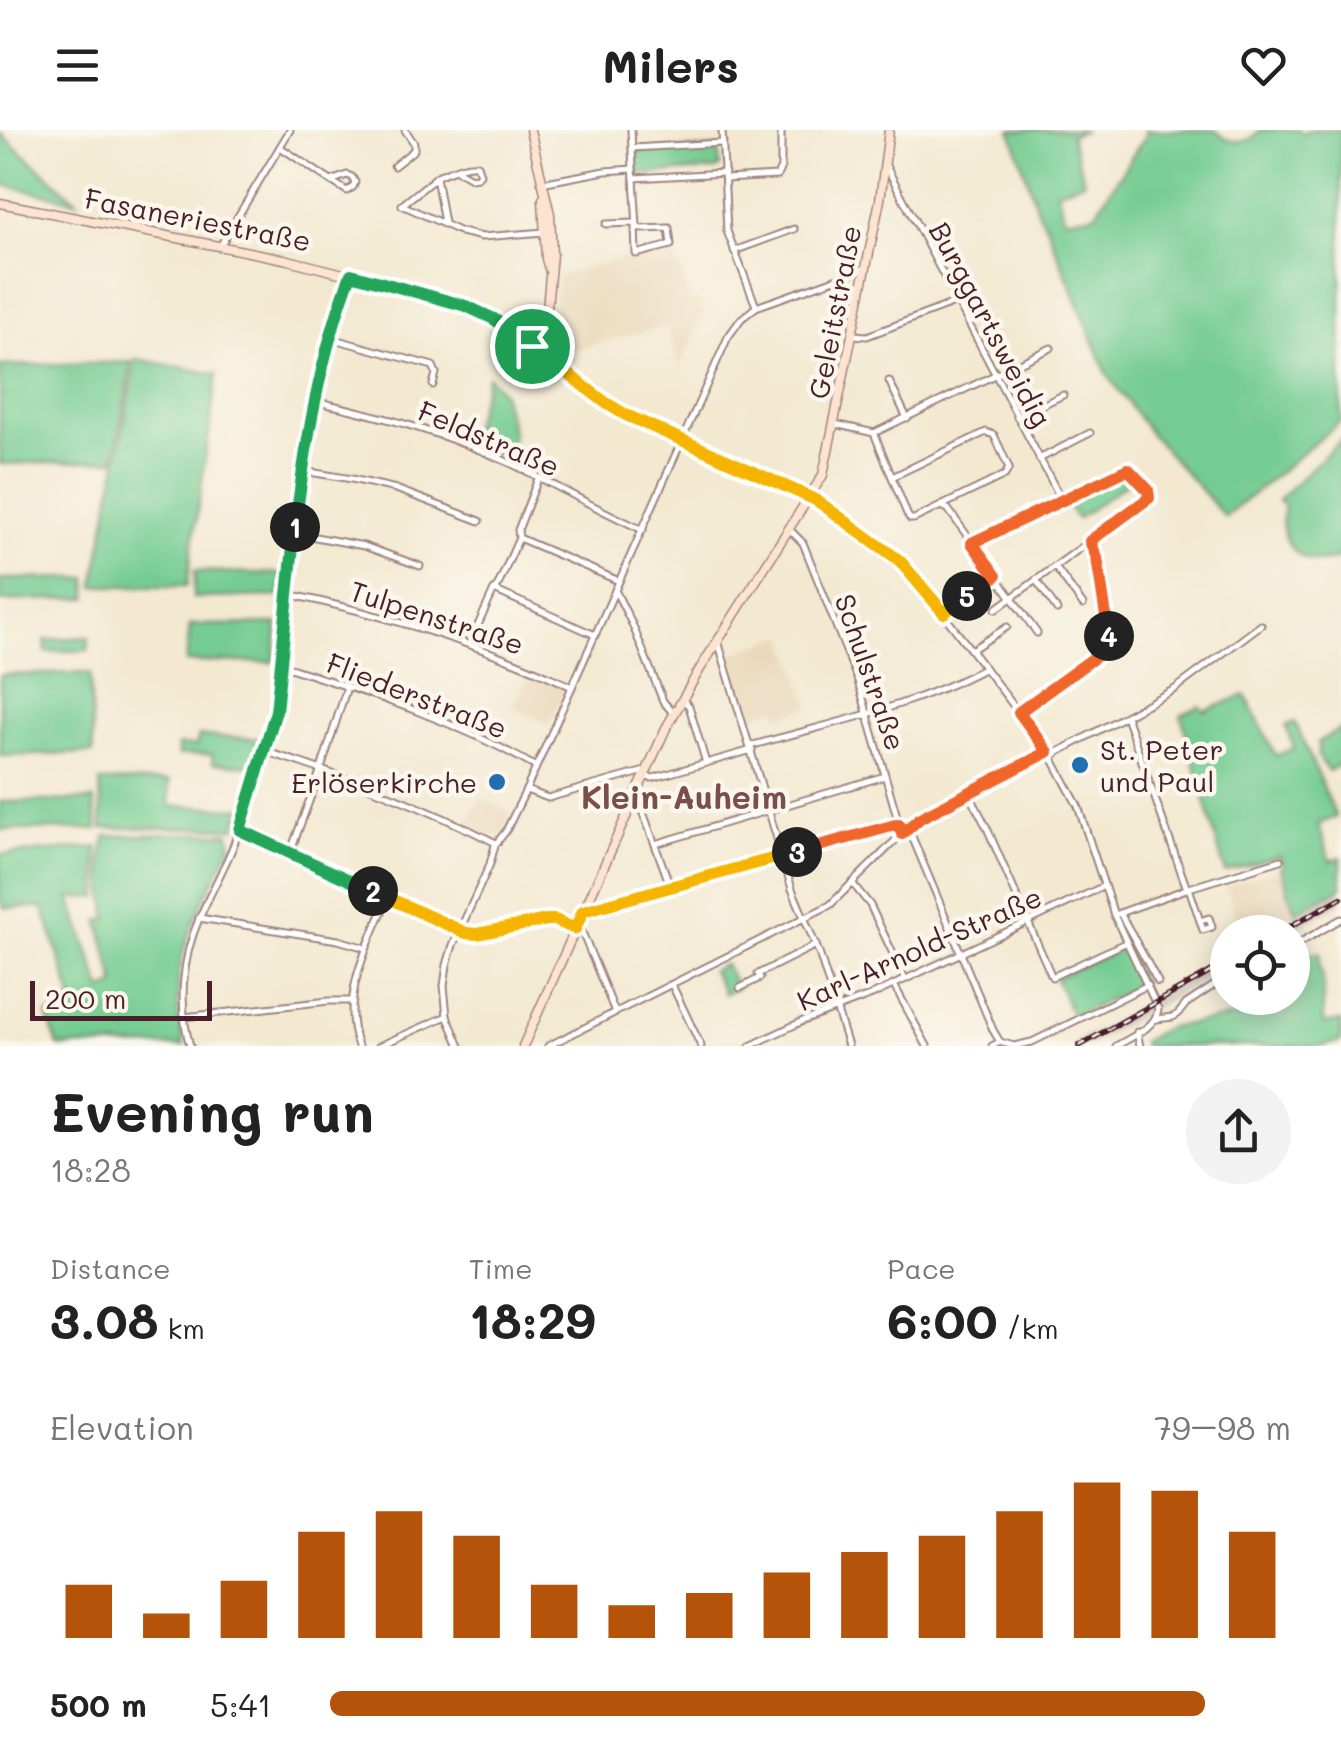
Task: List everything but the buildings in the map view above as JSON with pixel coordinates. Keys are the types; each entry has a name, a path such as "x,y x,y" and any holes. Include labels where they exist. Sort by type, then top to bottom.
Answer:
{"street":[{"path":"220,246 290,130"},
{"path":"394,166 414,150 405,130"},
{"path":"530,130 542,186 549,271 546,319 532,346"},
{"path":"606,224 635,224 640,229 669,228 671,245 636,254 635,224 634,178 631,130"},
{"path":"722,130 726,226 756,307"},
{"path":"634,178 772,177 779,174 782,130"},
{"name":"Geleitstraße","path":"523,1046 674,714 823,475 886,166 889,130"},
{"path":"632,148 723,143"},
{"path":"280,146 331,181"},
{"name":"Burggartsweidig","path":"886,166 1061,500"},
{"path":"456,169 436,176 402,205 467,234 486,238 548,231"},
{"path":"542,186 605,171 633,170"},
{"path":"436,176 444,224"},
{"name":"Fasaneriestraße","path":"0,203 351,274 466,306 494,319 617,410 810,498"},
{"path":"734,251 794,228"},
{"path":"460,1046 448,1016 445,972 450,952 728,337 756,307 866,268"},
{"path":"190,1046 184,1017 187,959 199,918 240,830 276,711 294,533 314,401 351,274"},
{"path":"853,335 871,335 956,302"},
{"path":"330,338 434,366 433,385"},
{"path":"835,424 874,432 1051,348"},
{"path":"889,381 907,418"},
{"path":"1018,418 1062,396"},
{"name":"Feldstraße","path":"314,401 385,417 484,452 642,530"},
{"path":"874,432 892,477 910,519 1009,472 1010,468 992,433 986,432 892,477"},
{"path":"1039,459 1090,433"},
{"path":"972,543 1128,469 1150,495 996,609"},
{"path":"303,471 396,489 480,521"},
{"path":"468,646 519,538 518,530 538,479"},
{"path":"810,498 899,560 1050,754 1078,806 1104,886 1156,1003 1156,1019"},
{"path":"941,506 948,509 1037,633"},
{"name":"Schulstraße","path":"790,530 803,542 853,669 902,834"},
{"path":"294,533 364,546 420,566"},
{"path":"519,538 619,581"},
{"path":"1019,712 1110,646 1097,558 1090,541"},
{"path":"1055,567 1083,605"},
{"path":"944,613 996,576"},
{"path":"1036,580 1057,610"},
{"path":"496,590 595,635"},
{"path":"615,590 634,626 662,701 674,714"},
{"name":"Tulpenstraße","path":"288,594 366,612 509,660 572,687"},
{"path":"551,1045 836,902 920,818 1126,716 1190,679 1261,625"},
{"path":"972,650 1008,626"},
{"path":"718,642 782,856 848,1046"},
{"name":"Fliederstraße","path":"281,665 436,718 498,745 536,767"},
{"path":"526,790 548,798 644,774 650,779 867,713 952,684 985,668"},
{"path":"290,854 322,770 346,687"},
{"path":"682,699 688,706 706,763"},
{"path":"1126,716 1200,921"},
{"path":"264,751 410,802 496,843"},
{"path":"655,844 884,774"},
{"path":"636,793 671,888"},
{"path":"969,793 1052,977 1127,942"},
{"path":"583,911 899,824"},
{"path":"908,828 1000,1042"},
{"path":"240,830 388,898 462,926 472,934 547,920 577,926 615,1012"},
{"path":"1117,914 1281,860"},
{"path":"853,884 870,904 905,979"},
{"name":"Karl-Arnold-Straße","path":"750,1046 1104,886"},
{"path":"358,1046 353,1001 359,969 388,898"},
{"path":"1117,914 1158,982"},
{"path":"199,918 366,948"},
{"path":"1310,936 1341,919"},
{"path":"740,988 760,978 758,974 816,945"},
{"path":"894,984 927,1046"},
{"path":"672,985 701,1046"},
{"path":"992,1046 1000,1042 1014,1046 1032,1042 1148,985"},
{"path":"1116,1046 1156,1019 1178,1014 1210,988"},
{"path":"184,1017 353,1001"},
{"path":"379,1046 448,1016"},
{"path":"1137,1032 1140,1046"},
{"path":"402,1036 408,1046"}],"shaded area":[{"path":"672,246 693,302 699,301 704,315 680,367 667,326 559,353 559,358 554,354 557,276"},
{"path":"785,635 810,707 780,717 776,708 746,717 727,656"},
{"path":"529,673 565,690 549,724 513,707"},
{"path":"480,797 512,812 502,832 494,837 468,824"},
{"path":"1279,870 1293,911 1286,915 1235,915 1226,886"},
{"path":"1341,890 1341,903 1310,920 1310,915 1296,915"},
{"path":"1210,963 1210,977 1087,1046 1069,1046"}],"green space":[{"path":"1011,130 1085,130 1070,135 1084,181 1057,191 1065,219 1095,214 1146,135 1144,130 1215,130 1226,139 1239,142 1251,139 1260,130 1299,130 1305,134 1307,130 1341,130 1341,421 1225,517 1150,433 1107,374 1039,215"},
{"path":"0,133 77,201 0,184"},
{"path":"714,148 719,153 720,167 716,170 641,174 636,168 640,151"},
{"path":"136,359 217,374 187,586 94,586"},
{"path":"132,362 114,460 0,464 0,366"},
{"path":"488,376 502,392 513,435 506,459 468,441"},
{"path":"1341,440 1341,557 1315,561 1295,552 1288,543 1282,520 1284,507 1278,500"},
{"path":"1127,471 1132,479 1077,519 1064,501"},
{"path":"195,571 282,574 279,596 193,598"},
{"path":"87,578 88,598 0,601 0,579"},
{"path":"278,624 274,662 186,662 190,625"},
{"path":"89,637 88,650 46,652 45,640"},
{"path":"90,673 93,753 0,756 0,675"},
{"path":"1245,695 1276,756 1294,748 1286,726 1295,722 1336,817 1318,824 1330,861 1341,857 1341,888 1295,912 1280,856 1225,872 1181,715 1200,706 1205,711"},
{"path":"1341,729 1341,764 1328,771 1318,756 1318,742"},
{"path":"199,736 261,739 253,766 213,763 212,754 178,755 178,745 196,746"},
{"path":"169,781 170,806 242,808 235,828 102,828 100,782"},
{"path":"94,800 97,829 0,830 0,802"},
{"path":"229,833 232,845 200,908 182,958 178,993 184,1046 58,1046 47,1015 62,1010 62,1004 73,1000 43,907 4,908 0,896 0,855 97,847 99,897 70,898 102,990 116,985 99,921 108,919 102,866 106,836"},
{"path":"1125,947 1142,984 1073,1017 1055,978"},
{"path":"1320,953 1323,1024 1341,1021 1341,1041 1323,1046 1143,1046 1142,1042 1169,1027 1241,1015 1310,1015 1310,954"},
{"path":"725,964 737,988 724,994 712,971"}],"railway":[{"path":"1310,915 1341,898"},
{"path":"1079,1046 1210,972"}],"place":[{"name":"St. Peter und Paul","path":"1080,765"},
{"name":"Erlöserkirche","path":"497,782"}],"district":[{"name":"Klein-Auheim","path":"684,796"}],"route":[{"path":"351,274 460,303 494,319 532,346 626,415 816,500 899,560 944,613 996,576 972,543 1130,470 1148,490 1149,498 1090,541 1097,558 1110,646 1019,712 1048,752 920,818 902,834 899,824 583,911 575,929 547,920 466,933 240,830 276,711 294,533 314,401 351,274"}]}
